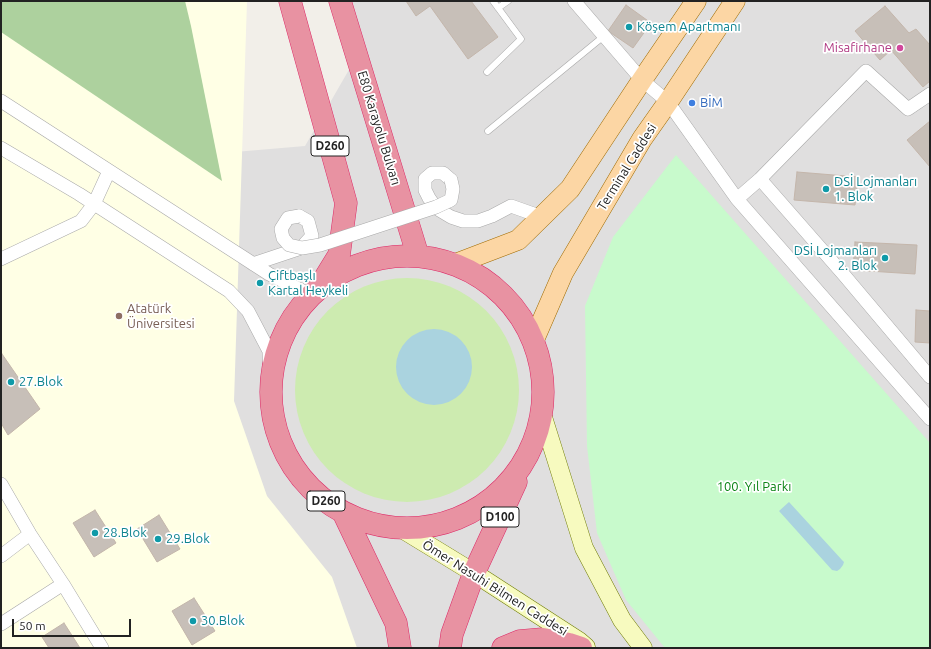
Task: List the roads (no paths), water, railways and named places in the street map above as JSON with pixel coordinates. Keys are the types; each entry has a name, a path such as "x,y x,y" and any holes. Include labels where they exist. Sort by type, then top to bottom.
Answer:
{"highway":[{"name":"D260","path":"290,1 346,203 339,255 314,291 294,313 278,344 270,379 272,419 286,458 311,490 344,514 372,525 402,529 439,526 473,512 503,490 526,461 536,438 542,414 543,377 534,342 515,309 488,282 455,264 418,256 382,257 348,268 314,291"},
{"name":"E80 Karayolu Bulvarı","path":"340,1 418,256"},
{"name":"D100","path":"474,573 526,461"},
{"name":"D260","path":"344,514 396,623 400,648"},
{"path":"450,648 452,634 474,573"},
{"path":"503,648 520,641 543,639 569,644 580,648"}],"main road":[{"path":"455,264 518,240 570,189 696,1"},
{"name":"Terminal Caddesi","path":"534,342 563,273 642,139 735,1"},
{"path":"542,414 584,548 622,620 643,648"},
{"name":"Ömer Nasuhi Bilmen Caddesi","path":"402,529 580,640 587,648"}],"street":[{"path":"574,1 642,80 668,102 737,198 930,419"},
{"path":"737,198 760,179 866,71 908,110 930,94"},
{"path":"1,101 269,274 314,291"},
{"path":"1,148 79,194 229,291 248,311 269,350 270,379"},
{"path":"1,259 81,222 94,204 109,171"},
{"path":"254,264 301,248 312,236 308,221 299,216 288,218 281,229 283,238 289,245 302,248 320,245 436,207 451,200 453,189 451,180 443,173 432,173 424,179 425,190 429,198 436,208 450,217 463,222 478,221 492,216 511,206 542,216"},
{"path":"760,179 930,377"},
{"path":"1,484 30,534 63,584 102,648"},
{"path":"1,556 30,534"},
{"path":"1,624 63,584"}],"lane":[{"path":"487,72 521,39 493,1"},
{"path":"498,8 508,1"},
{"path":"488,131 604,36"}],"water":[{"path":"434,329 448,332 461,340 469,353 472,367 469,381 461,394 448,402 434,405 420,402 407,394 399,381 396,367 399,353 407,340 420,332"},
{"path":"789,502 844,562 840,569 837,571 832,570 779,511"}],"place":[{"name":"Köşem Apartmanı","path":"629,27"},
{"name":"Misafirhane","path":"900,48"},
{"name":"BİM","path":"692,103"},
{"name":"DSİ Lojmanları 1. Blok","path":"826,189"},
{"name":"DSİ Lojmanları 2. Blok","path":"885,258"},
{"name":"Çiftbaşlı Kartal Heykeli","path":"260,283"},
{"name":"Atatürk Üniversitesi","path":"119,316"},
{"name":"27.Blok","path":"11,382"},
{"name":"28.Blok","path":"95,533"},
{"name":"29.Blok","path":"158,539"},
{"name":"30.Blok","path":"193,621"}],"park label":[{"name":"100. Yıl Parkı","path":"754,487"}]}
